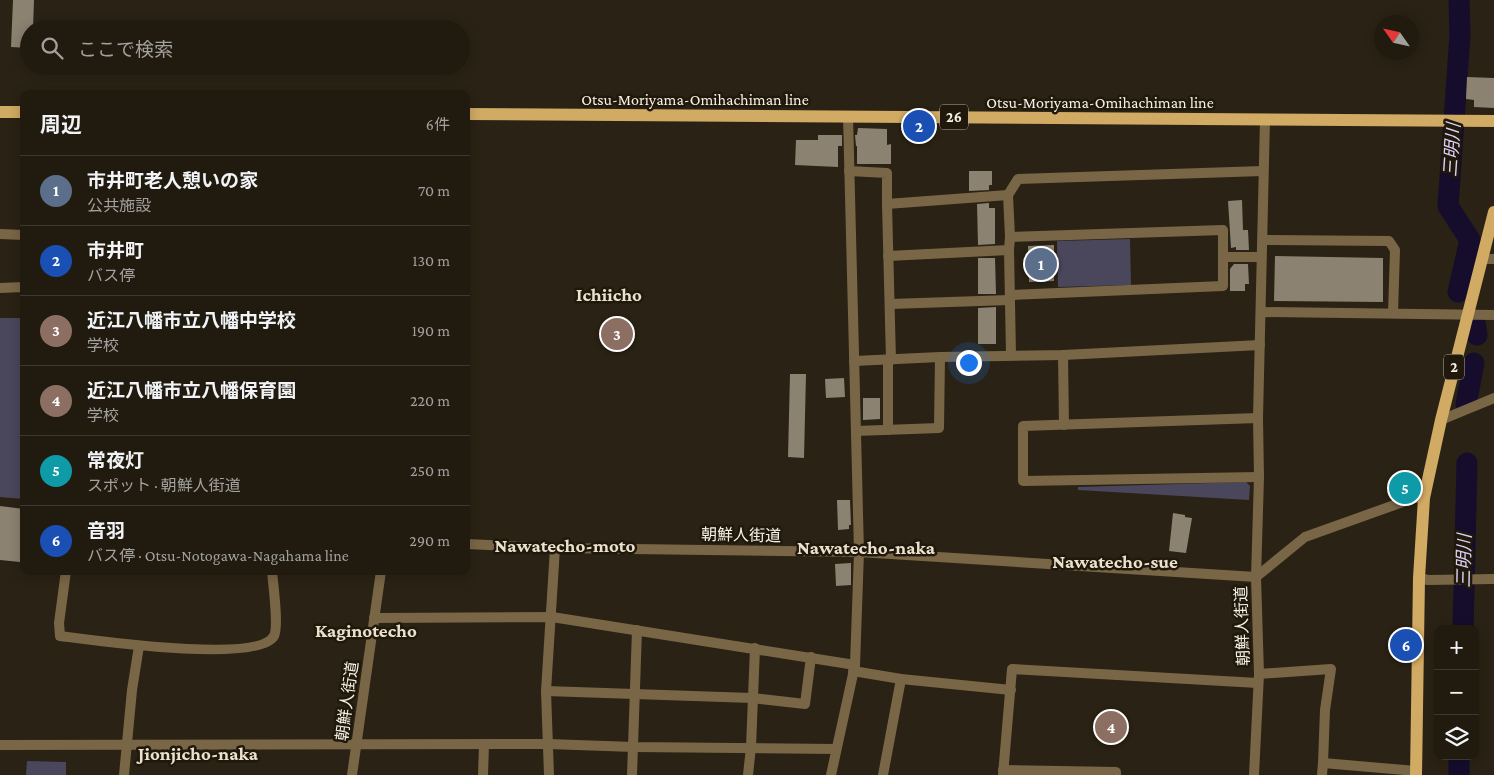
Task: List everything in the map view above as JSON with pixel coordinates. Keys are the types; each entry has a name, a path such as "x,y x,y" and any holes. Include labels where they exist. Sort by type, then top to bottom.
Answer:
{"main road":[{"path":"0,112 20,112"},
{"name":"Otsu-Moriyama-Omihachiman line","path":"470,114 1494,121"},
{"name":"2","path":"1416,773 1419,578 1424,498 1441,420 1468,315 1488,259 1493,216"}],"street":[{"path":"831,775 854,668 859,552 848,116"},
{"path":"1256,577 1265,119"},
{"path":"849,171 887,173 890,304 888,430"},
{"path":"1011,355 1008,195 1018,179 1263,171"},
{"path":"887,204 1008,195"},
{"path":"890,304 1223,286 1223,230 1010,236"},
{"path":"0,234 20,235"},
{"path":"1263,240 1389,241 1395,250 1393,313"},
{"path":"888,256 1009,250"},
{"path":"1223,257 1261,257"},
{"path":"0,288 20,287"},
{"path":"1262,312 1494,314"},
{"path":"854,361 1260,345"},
{"path":"1063,354 1064,425"},
{"path":"856,431 939,428 940,357"},
{"path":"1441,420 1494,398"},
{"path":"1258,418 1023,426 1023,481 1259,477"},
{"name":"朝鮮人街道","path":"470,544 555,548 859,552 1256,577 1305,537 1414,498 1424,498"},
{"path":"549,775 546,691 555,548"},
{"path":"65,575 59,623 60,636 139,646 224,649 270,642 275,634 276,625 272,575"},
{"name":"朝鮮人街道","path":"352,775 380,575"},
{"name":"朝鮮人街道","path":"1254,775 1258,678 1256,577"},
{"path":"1419,578 1428,580 1494,579"},
{"path":"374,618 552,617 811,657 902,679 1011,690"},
{"path":"632,775 637,630"},
{"path":"124,775 132,690 139,646"},
{"path":"748,775 755,648"},
{"path":"546,691 752,698 804,704 811,657"},
{"path":"1116,775 1116,772 1003,772 1012,669 1258,678 1331,669 1325,710 1322,775"},
{"path":"883,775 902,679"},
{"path":"482,775 484,744"},
{"path":"0,745 548,744 634,747 836,749"},
{"path":"1324,763 1416,773"}],"shaded area":[{"path":"1130,239 1131,285 1058,287 1057,241"},
{"path":"0,318 20,318 20,499 0,497"},
{"path":"1246,482 1250,486 1249,500 1078,490 1078,487"},
{"path":"27,761 66,762 66,775 26,775"}],"building":[{"path":"13,0 34,0 33,20 20,20 20,48 11,47"},
{"path":"1467,77 1494,78 1494,108 1474,107 1474,100 1466,99"},
{"path":"858,128 887,129 887,145 891,144 891,164 857,164 855,135 857,135"},
{"path":"818,135 842,135 842,146 838,146 838,167 795,165 796,140 818,140"},
{"path":"969,171 992,171 992,185 989,185 989,190 969,191"},
{"path":"1242,200 1243,230 1248,230 1249,250 1236,250 1236,247 1231,248 1228,201"},
{"path":"989,203 989,208 995,208 995,244 978,245 977,204"},
{"path":"1054,245 1054,281 1029,282 1028,246"},
{"path":"1275,256 1383,258 1383,302 1274,301"},
{"path":"978,258 995,258 996,294 978,294"},
{"path":"1234,264 1248,264 1249,284 1245,284 1245,291 1230,291 1230,269"},
{"path":"996,307 996,344 978,344 978,308"},
{"path":"790,374 806,374 804,458 788,457"},
{"path":"844,378 845,397 826,398 825,379"},
{"path":"863,398 880,398 880,419 863,420"},
{"path":"837,500 850,500 851,525 849,525 849,529 838,530"},
{"path":"0,506 20,508 20,562 0,560"},
{"path":"1173,513 1192,518 1186,553 1169,551"},
{"path":"851,563 851,585 836,586 835,564"}],"waterway":[{"name":"三明川","path":"1458,292 1470,240 1448,206 1460,35 1459,0"},
{"name":"三明川","path":"1475,322 1477,335"},
{"name":"三明川","path":"1466,404 1474,363"},
{"name":"三明川","path":"1463,625 1467,463"},
{"name":"三明川","path":"1459,760 1459,775"}],"place":[{"name":"市井町","path":"919,126"},
{"name":"市井町老人憩いの家","path":"1041,264"},
{"name":"近江八幡市立八幡中学校","path":"617,334"},
{"name":"常夜灯","path":"1405,488"},
{"name":"音羽","path":"1406,645"},
{"name":"近江八幡市立八幡保育園","path":"1111,727"}],"district":[{"name":"Ichiicho","path":"609,294"},
{"name":"Nawatecho-moto","path":"565,545"},
{"name":"Nawatecho-naka","path":"866,547"},
{"name":"Nawatecho-sue","path":"1115,561"},
{"name":"Kaginotecho","path":"366,630"},
{"name":"Jionjicho-naka","path":"198,753"}]}
